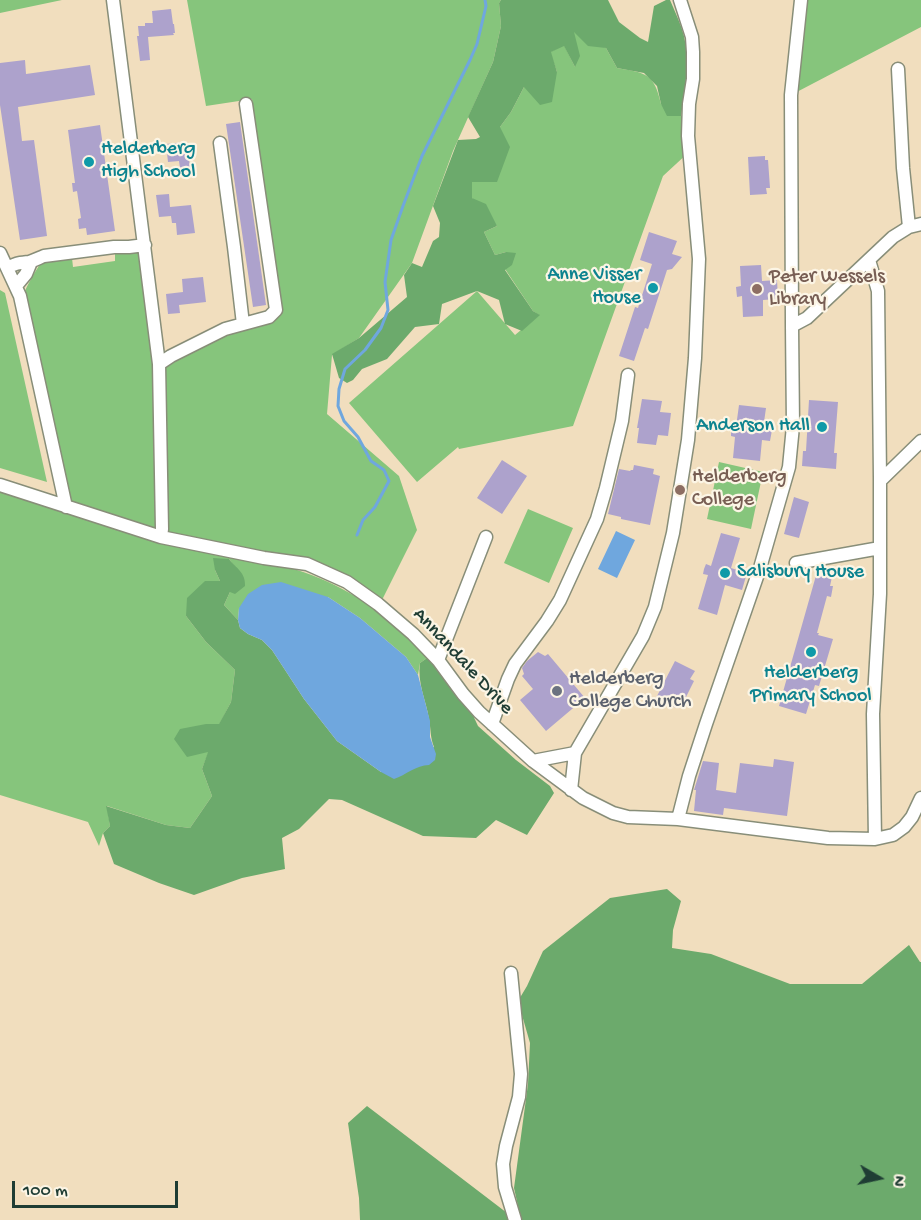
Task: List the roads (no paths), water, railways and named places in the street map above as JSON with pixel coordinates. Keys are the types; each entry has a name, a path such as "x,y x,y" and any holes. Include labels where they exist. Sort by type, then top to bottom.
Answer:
{"street":[{"path":"113,0 159,364 161,537"},
{"path":"571,790 575,753 649,624 668,558 682,479 695,358 699,259 688,136 692,37 680,0"},
{"path":"678,819 689,776 760,568 789,467 794,426 791,95 801,0"},
{"path":"792,327 807,318 893,237 915,226 903,168 898,69"},
{"path":"159,364 225,329 269,317 276,308 246,104"},
{"path":"220,143 243,324"},
{"path":"8,268 14,264 31,262 44,256 145,245"},
{"path":"0,253 20,296 66,507"},
{"path":"869,260 878,291 880,481 880,594 873,714 875,839"},
{"path":"16,286 29,269 31,262"},
{"path":"492,724 515,664 560,600 597,519 622,421 628,375"},
{"path":"880,481 921,441"},
{"name":"Annandale Drive","path":"0,485 161,537 264,558 307,564 347,582 378,604 413,634 438,660 463,694 533,761 583,798 613,813 628,817 678,819 828,838 875,839 893,835 904,827 921,798"},
{"path":"438,660 486,537"},
{"path":"796,563 880,548"},
{"path":"533,761 575,753"},
{"path":"512,973 521,1074 519,1096 503,1164 505,1187 515,1220"}],"water":[{"path":"616,531 635,540 617,578 598,569"},
{"path":"281,582 328,597 360,618 406,657 418,675 430,721 430,737 436,754 435,760 429,765 394,779 337,741 304,699 272,650 262,640 240,628 239,608 248,594 262,585"}],"waterway":[{"path":"357,535 363,520 375,507 389,481 384,470 371,461 358,437 344,421 338,406 339,389 345,369 365,350 381,328 388,310 385,282 391,240 422,156 477,44 486,6 485,0"}],"place":[{"name":"Helderberg High School","path":"89,162"},
{"name":"Anne Visser House","path":"653,288"},
{"name":"Peter Wessels Library","path":"757,289"},
{"name":"Anderson Hall","path":"822,427"},
{"name":"Helderberg College","path":"680,490"},
{"name":"Salisbury House","path":"725,573"},
{"name":"Helderberg Primary School","path":"811,652"},
{"name":"Helderberg College Church","path":"557,691"}]}
